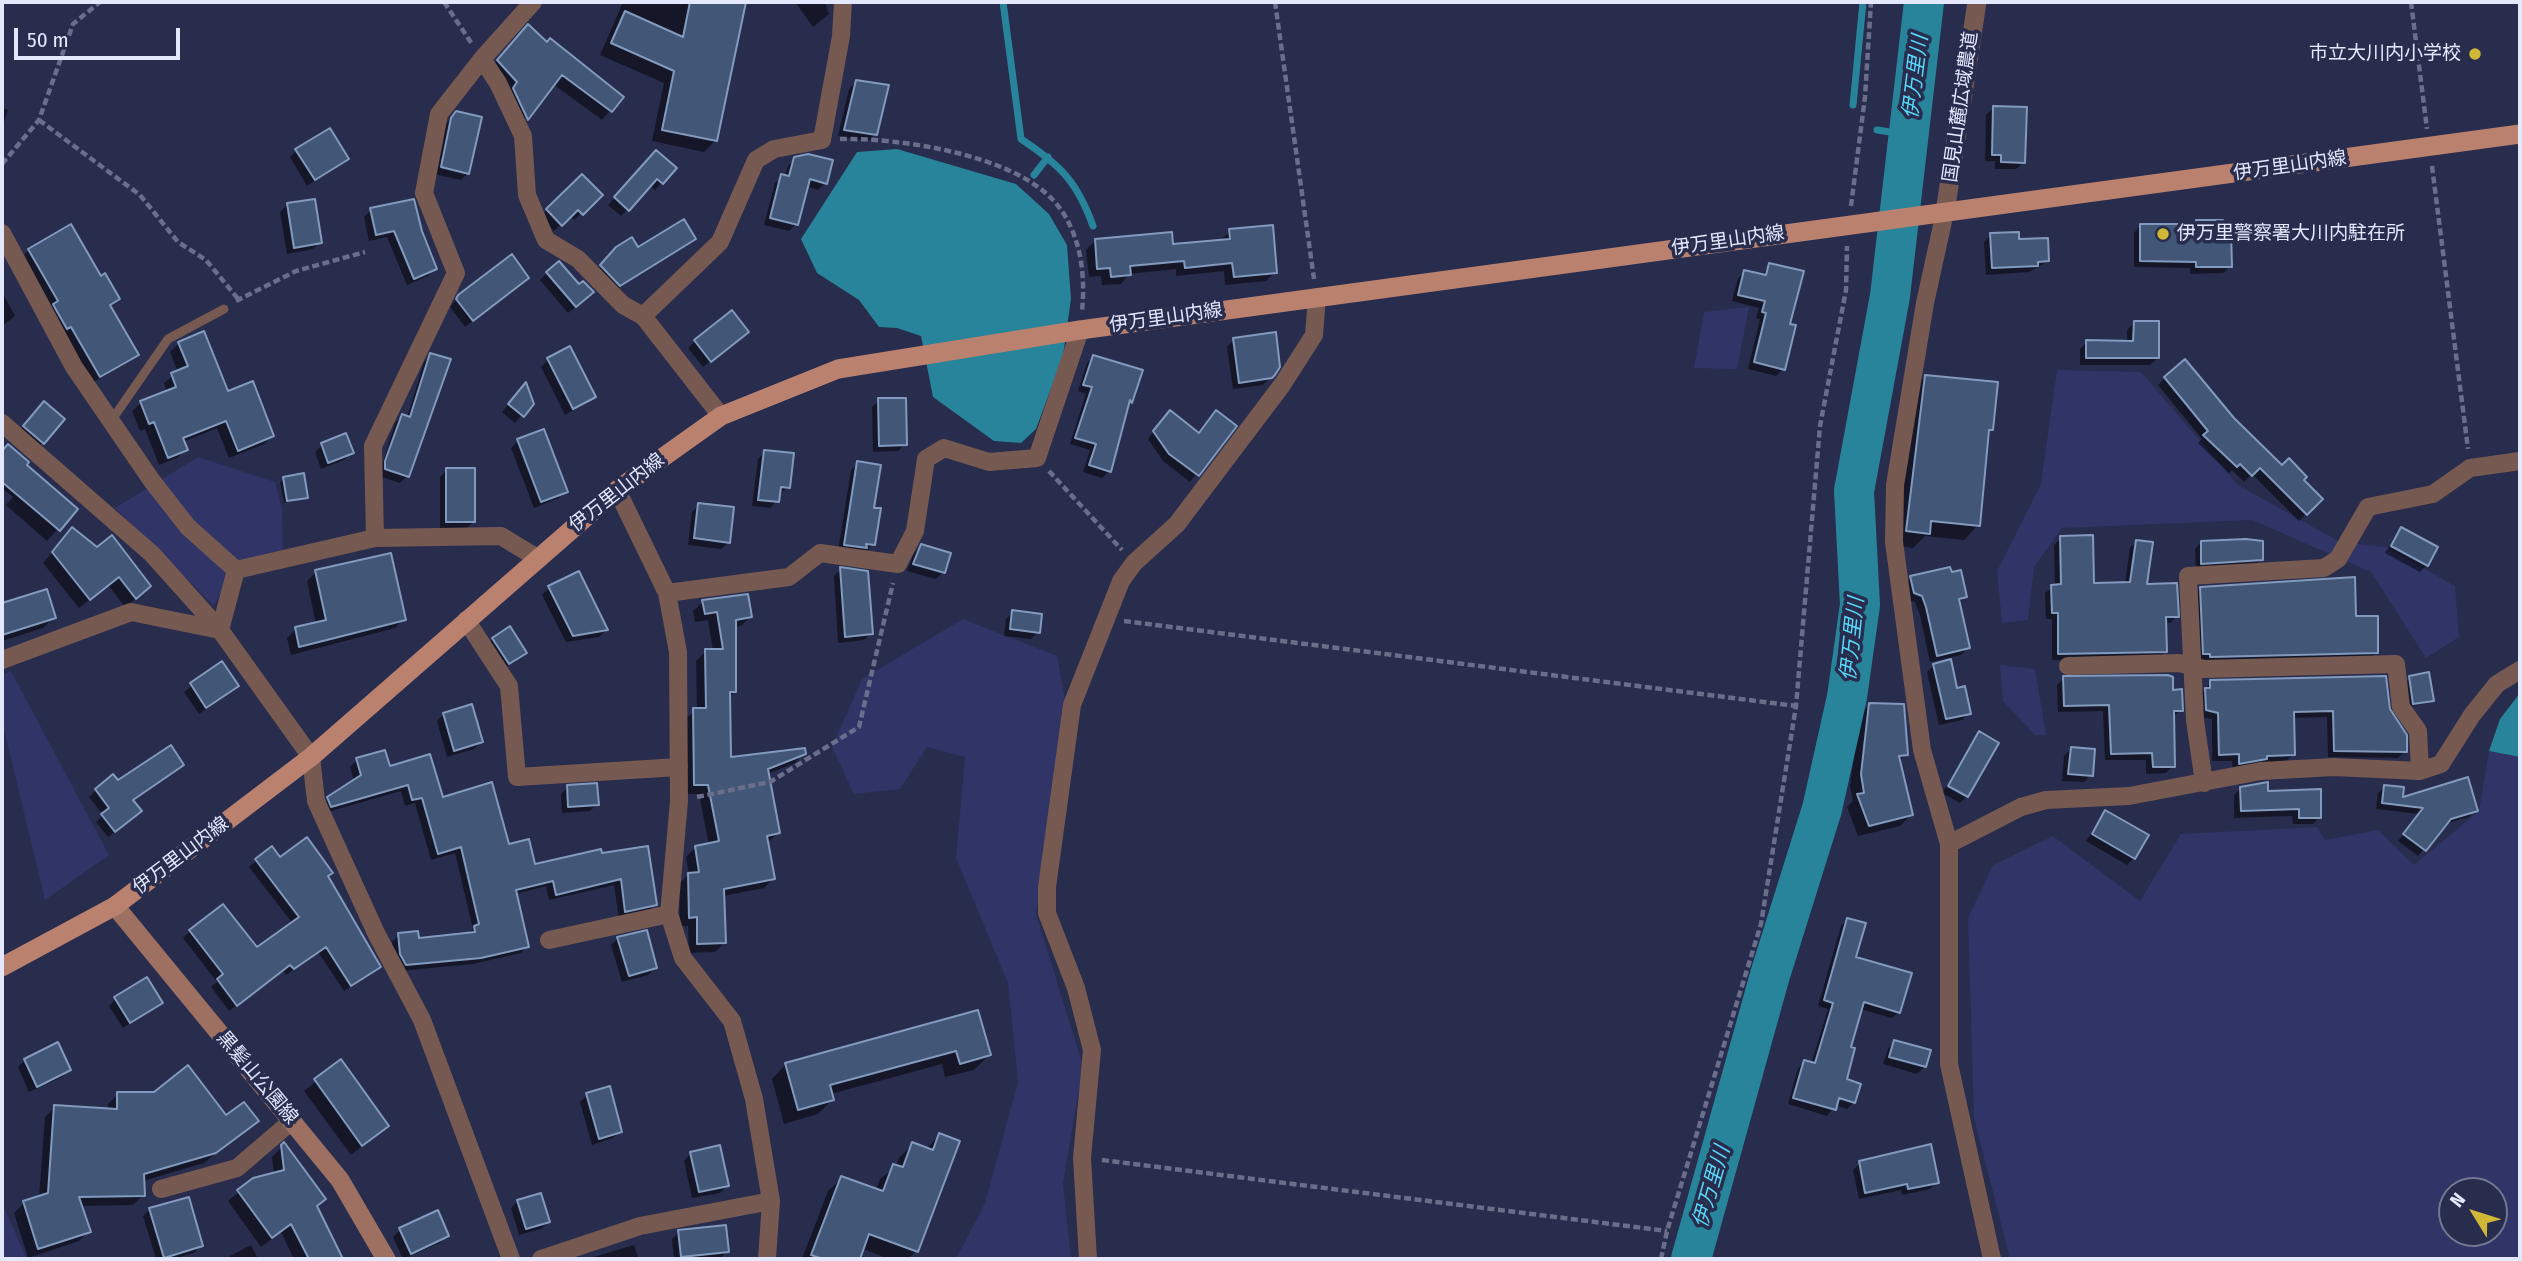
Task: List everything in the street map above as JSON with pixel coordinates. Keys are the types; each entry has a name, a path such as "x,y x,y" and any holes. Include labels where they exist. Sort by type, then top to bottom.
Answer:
{"main road":[{"name":"伊万里山内線","path":"2,967 115,906 311,757 617,490 721,416 838,369 1080,330 2520,134"},
{"name":"黒髪山公園線","path":"115,906 340,1180 386,1259"}],"street":[{"path":"375,538 373,446 457,273 424,193 439,114 482,59 533,2"},
{"path":"643,316 720,242 756,160 774,149 822,140 841,36 843,2"},
{"name":"国見山麓広域農道","path":"1942,212 1977,2"},
{"path":"482,59 498,83 523,136 527,195 546,240 578,259 623,305 643,316 721,416"},
{"path":"1942,212 1895,485 1894,542 1923,750 1949,844 1949,1065 1992,1259"},
{"path":"2,233 74,367 152,481 188,527 236,570"},
{"path":"1088,1259 1082,1158 1093,1050 1076,988 1047,913 1046,887 1072,705 1121,581 1134,563 1177,524 1282,385 1314,335 1317,297"},
{"path":"667,593 789,577 820,553 898,564 915,531 926,459 943,448 989,462 1037,458 1080,330"},
{"path":"2,424 152,554 220,630 311,757 316,801 376,933 422,1020 511,1259"},
{"path":"2204,783 2194,720 2188,576 2324,568 2338,559 2368,507 2433,494 2470,468 2520,461"},
{"path":"617,490 667,593 678,652 679,801 669,914 683,958 732,1021 754,1099 771,1202 767,1259"},
{"path":"236,570 375,538 501,536 537,558"},
{"path":"220,630 236,570"},
{"path":"2,660 131,612 220,630"},
{"path":"466,620 509,686 517,777 679,767"},
{"path":"2068,666 2179,663 2204,669 2396,664 2401,707 2418,731 2420,771"},
{"path":"1949,844 2021,807 2046,800 2129,796 2261,771 2334,766 2420,771 2441,764 2497,684 2520,670"},
{"path":"549,940 669,914"},
{"path":"161,1189 237,1168 293,1121"},
{"path":"541,1259 640,1226 771,1202"}],"lane":[{"path":"111,421 168,339 224,309"}],"path":[{"path":"2,164 39,120 73,24 100,2"},
{"path":"444,2 482,59"},
{"path":"1275,2 1317,297"},
{"path":"1661,1259 1667,1231 1761,923 1796,705 1820,426 1846,290 1864,111 1871,2"},
{"path":"2411,2 2470,468"},
{"path":"39,120 140,195 178,242 206,260 239,300"},
{"path":"822,140 870,139 945,151 1013,171 1053,199 1074,232 1084,286 1080,330"},
{"path":"224,309 296,271 365,252"},
{"path":"1037,458 1134,563"},
{"path":"679,801 769,782 859,727 898,564"},
{"path":"1106,619 1796,705"},
{"path":"1082,1158 1667,1231"}],"shaded area":[{"path":"897,149 1016,184 1049,214 1067,245 1071,299 1063,356 1036,429 1021,443 994,441 933,397 921,336 897,328 879,327 859,300 817,273 801,239 857,152"},
{"path":"1749,307 1737,369 1694,368 1704,312"},
{"path":"2057,370 2141,372 2238,485 2340,542 2386,547 2455,586 2459,637 2426,658 2371,572 2252,520 2062,528 2034,567 2028,620 2002,623 1997,571 2041,484"},
{"path":"198,457 275,482 282,509 283,553 239,561 214,606 115,508"},
{"path":"963,619 1057,656 1065,698 1036,914 1083,1066 1063,1183 1071,1259 956,1259 985,1203 1018,1082 1008,983 956,858 965,757 927,747 900,789 854,794 832,747 862,679"},
{"path":"2000,665 2035,669 2046,735 2035,735 2003,701"},
{"path":"11,671 109,855 45,900 2,721 2,675"},
{"path":"2520,693 2520,757 2489,751 2500,719"},
{"path":"2489,751 2520,757 2520,1259 2010,1259 1974,1118 1968,918 1993,865 2053,836 2140,901 2181,834 2317,827 2325,840 2378,830 2414,865 2479,811"},
{"path":"2,1203 27,1259 2,1259"}],"building":[{"path":"690,2 746,2 717,141 662,130 674,71 611,43 625,11 683,37"},
{"path":"528,24 547,42 550,38 624,97 612,112 562,75 528,120 513,88 517,82 497,60"},
{"path":"856,80 889,85 877,135 844,130"},
{"path":"1993,106 2027,107 2025,163 2001,162 2001,155 1992,155"},
{"path":"456,111 482,117 469,174 441,167 451,118"},
{"path":"330,128 349,159 315,180 295,149"},
{"path":"656,150 677,168 663,184 657,179 629,211 614,197"},
{"path":"808,154 833,160 827,184 810,179 798,225 770,218 781,174 789,176 794,157"},
{"path":"582,174 603,195 583,215 578,210 562,226 546,209"},
{"path":"315,199 322,243 294,248 287,203"},
{"path":"414,199 422,231 437,269 414,279 394,231 376,235 370,208"},
{"path":"684,219 696,239 620,286 600,265 616,247 632,237 638,247"},
{"path":"2196,220 2223,220 2223,231 2231,231 2232,267 2196,267 2196,262 2140,261 2140,224 2196,224"},
{"path":"71,224 101,276 105,273 120,299 110,305 139,355 100,377 71,327 67,329 55,308 53,304 58,301 28,249"},
{"path":"1273,225 1277,273 1234,277 1232,263 1185,268 1184,261 1130,266 1131,275 1111,277 1110,268 1097,269 1095,239 1172,232 1173,244 1230,239 1229,229"},
{"path":"2019,232 2019,239 2048,238 2049,261 2038,262 2038,266 1992,268 1990,233"},
{"path":"512,254 529,278 473,321 456,299 458,295"},
{"path":"559,261 579,284 583,281 594,292 576,307 546,272"},
{"path":"1769,263 1804,271 1790,324 1796,325 1785,370 1754,362 1766,313 1762,312 1765,301 1738,295 1744,270 1766,275"},
{"path":"732,310 749,332 711,362 694,340"},
{"path":"2134,321 2159,321 2159,358 2086,358 2086,340 2133,341"},
{"path":"204,331 228,391 253,381 274,436 238,451 226,421 183,438 188,450 168,458 154,422 149,424 140,401 176,387 171,373 188,366 178,342"},
{"path":"1276,332 1280,367 1275,375 1272,378 1239,383 1233,338"},
{"path":"570,346 596,397 573,409 547,358"},
{"path":"430,353 451,359 409,477 385,469 385,461 402,414 410,417"},
{"path":"1093,355 1143,370 1132,403 1130,400 1111,472 1089,465 1096,444 1075,438 1092,387 1083,385"},
{"path":"2185,359 2234,418 2282,465 2289,458 2307,477 2304,480 2323,499 2307,515 2260,468 2252,476 2240,464 2237,467 2203,435 2208,431 2164,377"},
{"path":"1925,375 1998,382 1993,430 1989,430 1980,526 1931,521 1930,534 1906,531"},
{"path":"526,382 534,404 524,417 508,404"},
{"path":"878,398 906,398 907,445 879,446"},
{"path":"44,401 65,419 44,444 23,426"},
{"path":"1170,410 1199,433 1216,410 1237,426 1199,476 1169,454 1153,431"},
{"path":"544,429 568,492 541,502 517,439"},
{"path":"346,433 354,453 328,463 321,443"},
{"path":"8,444 29,462 27,465 78,509 60,531 2,482 2,451"},
{"path":"764,450 794,453 790,488 781,487 779,502 758,500"},
{"path":"857,461 881,465 874,508 881,508 875,545 866,544 867,548 844,545"},
{"path":"446,468 475,468 475,522 446,522"},
{"path":"304,473 308,498 287,501 283,477"},
{"path":"698,503 734,507 730,543 694,538"},
{"path":"72,527 97,547 112,535 151,586 136,599 119,577 90,600 52,552"},
{"path":"2401,527 2438,547 2428,566 2391,546"},
{"path":"2093,535 2094,583 2130,582 2136,540 2153,542 2147,584 2177,583 2179,617 2166,617 2167,652 2058,654 2058,613 2052,613 2051,585 2061,584 2060,536"},
{"path":"2201,541 2263,541 2263,560 2201,564"},
{"path":"921,544 951,553 945,573 913,564"},
{"path":"391,553 406,620 299,647 295,627 326,620 315,570"},
{"path":"840,567 868,571 873,634 845,637"},
{"path":"1950,567 1952,572 1961,570 1967,597 1959,599 1970,648 1937,656 1926,607 1922,596 1914,593 1910,576"},
{"path":"579,571 608,630 573,636 548,586"},
{"path":"2355,577 2356,616 2378,616 2378,653 2210,657 2210,654 2203,654 2200,587"},
{"path":"47,589 56,618 2,635 2,603"},
{"path":"748,594 752,617 736,620 736,692 730,692 731,757 805,748 806,754 768,769 780,833 767,836 775,879 724,889 726,943 697,944 697,917 689,918 688,873 699,872 695,846 719,841 708,785 694,785 693,708 706,708 705,649 723,649 717,612 705,614 702,600"},
{"path":"1012,610 1042,614 1040,633 1010,629"},
{"path":"510,626 527,653 509,664 492,638"},
{"path":"1951,659 1957,688 1965,686 1971,714 1946,719 1933,664"},
{"path":"222,661 239,686 206,708 190,683"},
{"path":"2429,672 2434,701 2413,704 2409,676"},
{"path":"2063,676 2173,677 2173,690 2182,689 2183,711 2174,711 2175,767 2153,767 2152,753 2111,754 2109,705 2064,706"},
{"path":"2386,676 2390,709 2407,735 2407,752 2334,751 2333,711 2294,712 2295,755 2267,756 2267,759 2239,764 2239,754 2219,755 2218,713 2206,710 2205,688 2210,688 2210,680"},
{"path":"1869,703 1904,704 1908,755 1899,756 1913,815 1869,826 1857,794 1864,793 1861,774"},
{"path":"472,704 483,742 454,751 443,713"},
{"path":"1979,731 1999,743 1968,797 1948,786"},
{"path":"171,745 184,765 133,800 142,811 115,832 101,814 109,808 95,789 113,774 118,780"},
{"path":"2071,747 2095,749 2093,776 2068,774"},
{"path":"385,750 390,766 430,754 443,797 492,782 509,844 529,839 535,864 601,849 602,853 648,846 657,905 625,912 621,879 556,895 553,881 516,890 529,947 481,958 406,965 400,954 398,933 418,931 419,938 475,932 474,926 479,924 461,847 438,854 422,798 412,800 408,785 331,807 327,797 361,775 356,758"},
{"path":"2468,777 2478,811 2451,819 2426,851 2403,834 2423,808 2382,803 2384,785 2404,787 2403,797"},
{"path":"2268,782 2268,791 2321,789 2321,818 2299,818 2299,809 2241,811 2240,787"},
{"path":"597,783 599,805 568,807 567,785"},
{"path":"2105,810 2149,835 2135,859 2092,834"},
{"path":"307,837 333,873 328,876 381,967 351,986 326,947 294,969 290,965 237,1006 217,979 223,974 189,930 223,904 257,947 299,917 255,859 272,846 280,857"},
{"path":"1847,918 1866,923 1856,957 1912,973 1900,1013 1864,1002 1851,1047 1855,1048 1847,1079 1861,1084 1855,1103 1839,1098 1836,1110 1793,1098 1804,1060 1815,1063 1833,1003 1824,1000"},
{"path":"647,930 657,968 629,976 617,937"},
{"path":"147,977 163,1003 130,1023 114,997"},
{"path":"978,1010 991,1055 960,1064 956,1051 830,1085 834,1100 798,1110 785,1063"},
{"path":"1894,1040 1931,1050 1926,1067 1889,1057"},
{"path":"58,1042 71,1070 37,1087 24,1059"},
{"path":"341,1059 389,1126 362,1146 314,1079"},
{"path":"188,1065 226,1115 244,1102 259,1121 216,1153 144,1174 145,1196 79,1197 91,1232 38,1249 23,1201 48,1193 54,1105 117,1109 117,1092 154,1092"},
{"path":"610,1086 622,1132 599,1139 586,1093"},
{"path":"939,1133 960,1141 918,1252 869,1234 860,1259 823,1259 811,1255 841,1176 883,1191 893,1164 903,1167 912,1142 933,1150"},
{"path":"284,1142 326,1199 317,1206 343,1259 309,1259 291,1224 272,1238 237,1190 253,1178 284,1170 281,1145"},
{"path":"1931,1144 1939,1183 1908,1189 1907,1184 1865,1193 1859,1161"},
{"path":"720,1145 729,1186 699,1192 690,1152"},
{"path":"541,1193 550,1222 526,1229 517,1200"},
{"path":"189,1197 203,1246 164,1258 149,1208"},
{"path":"438,1210 449,1236 411,1254 399,1228"},
{"path":"726,1225 729,1252 681,1257 678,1230"}],"waterway":[{"path":"1003,2 1021,139 1066,175 1087,210 1093,226"},
{"path":"1853,105 1863,2"},
{"name":"伊万里川","path":"1691,1259 1770,975 1822,809 1847,697 1860,605 1854,491 1890,296 1924,2"},
{"path":"1877,130 1909,135"},
{"path":"1034,175 1048,157"}],"place":[{"name":"市立大川内小学校","path":"2475,54"},
{"name":"伊万里警察署大川内駐在所","path":"2163,234"}]}
